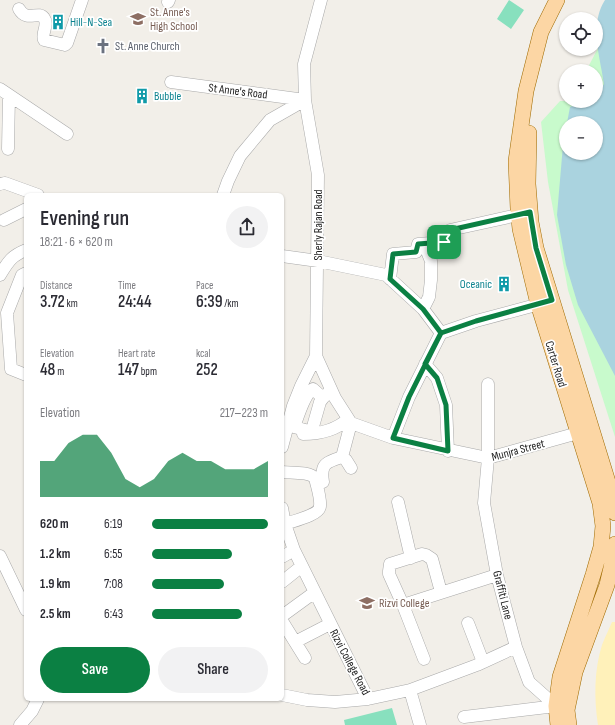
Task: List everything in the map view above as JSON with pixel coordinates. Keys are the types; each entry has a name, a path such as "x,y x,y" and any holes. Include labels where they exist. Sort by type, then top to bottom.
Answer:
{"main road":[{"name":"Carter Road","path":"557,0 541,32 526,91 516,161 524,213 536,248 545,302 585,430 600,503 603,526 601,547 593,575 560,676 562,708 569,725"},
{"name":"Carter Road","path":"524,213 528,184 528,140 536,91 548,41 567,0"},
{"name":"Carter Road","path":"585,430 608,482 615,513"},
{"name":"Carter Road","path":"558,725 562,708 607,585 612,568 615,544"}],"street":[{"path":"19,9 26,16 41,16 45,18 44,40 65,45 68,43 82,0"},
{"name":"Sherly Rajan Road","path":"284,440 287,429 299,407 316,356 318,175 304,100 304,64 321,0"},
{"name":"St Anne's Road","path":"171,82 304,100"},
{"path":"4,92 67,134"},
{"path":"4,92 8,149"},
{"path":"224,193 240,156 270,120 304,100"},
{"path":"3,183 32,193"},
{"path":"4,220 24,210"},
{"path":"390,279 393,254 416,252 418,244 444,242 450,230 524,213"},
{"path":"423,309 430,297 431,280 431,261 424,244"},
{"path":"0,275 5,257 24,251"},
{"path":"284,256 318,261 386,275 423,309 441,333"},
{"path":"24,274 22,275 7,313 11,369 24,374"},
{"path":"393,438 409,397 441,333 476,321 545,302"},
{"path":"316,356 325,404 323,423 326,425 347,424"},
{"path":"425,364 437,378 446,405 448,451"},
{"name":"Graffiti Lane","path":"488,384 488,458 484,503 497,575 516,647 529,682 562,708"},
{"path":"305,388 315,390 325,404 347,424"},
{"path":"287,429 312,430 325,404"},
{"path":"287,429 313,434 347,424"},
{"path":"342,457 347,424"},
{"name":"Munjra Street","path":"347,424 393,438 448,451 488,458 585,430"},
{"path":"342,457 351,468"},
{"path":"323,482 322,476 325,463 342,457"},
{"path":"284,472 309,474 313,476 315,478 320,506 319,510 312,515 285,524"},
{"path":"398,502 411,558"},
{"path":"284,519 294,550 284,556"},
{"name":"Rizvi College Road","path":"294,550 368,699 410,690 483,662 516,647"},
{"path":"424,659 404,605 389,571 390,564 422,554 426,555 432,559 441,592"},
{"path":"0,556 24,606"},
{"path":"284,580 302,566"},
{"path":"404,605 497,575"},
{"path":"284,615 315,592"},
{"path":"468,623 483,662"},
{"path":"284,624 305,658"},
{"path":"295,642 330,624"},
{"path":"410,690 420,725"},
{"path":"284,695 307,700 335,702 368,699"},
{"path":"20,725 32,711 37,701"},
{"path":"464,718 562,708"}],"sand":[{"path":"612,622 615,622 615,725 598,725 595,695 597,664 602,645"}],"green space":[{"path":"509,0 524,10 511,29 497,19"},
{"path":"615,16 615,437 568,290 548,182 541,122 559,102 559,108 603,108 603,64 590,64 594,56 603,56 603,39"},
{"path":"392,708 397,725 345,725 344,720"}],"water":[{"path":"605,0 615,0 615,376 578,305 566,265 557,215 562,160 603,160 603,116 568,116 570,108 603,108 603,64 600,64 599,56 603,56 603,12 600,12"}],"place":[{"name":"St. Anne's High School","path":"138,19"},
{"name":"Hill-N-Sea","path":"58,22"},
{"name":"St. Anne Church","path":"103,46"},
{"name":"Bubble","path":"142,96"},
{"name":"Oceanic","path":"504,284"},
{"name":"Rizvi College","path":"367,603"}],"route":[{"path":"444,242 418,244 416,252 393,254 390,279 423,309 441,333 425,364 437,378 446,405 448,451 393,438 409,397 441,333 476,321 552,300 536,248 530,212 450,230 444,242"}]}
